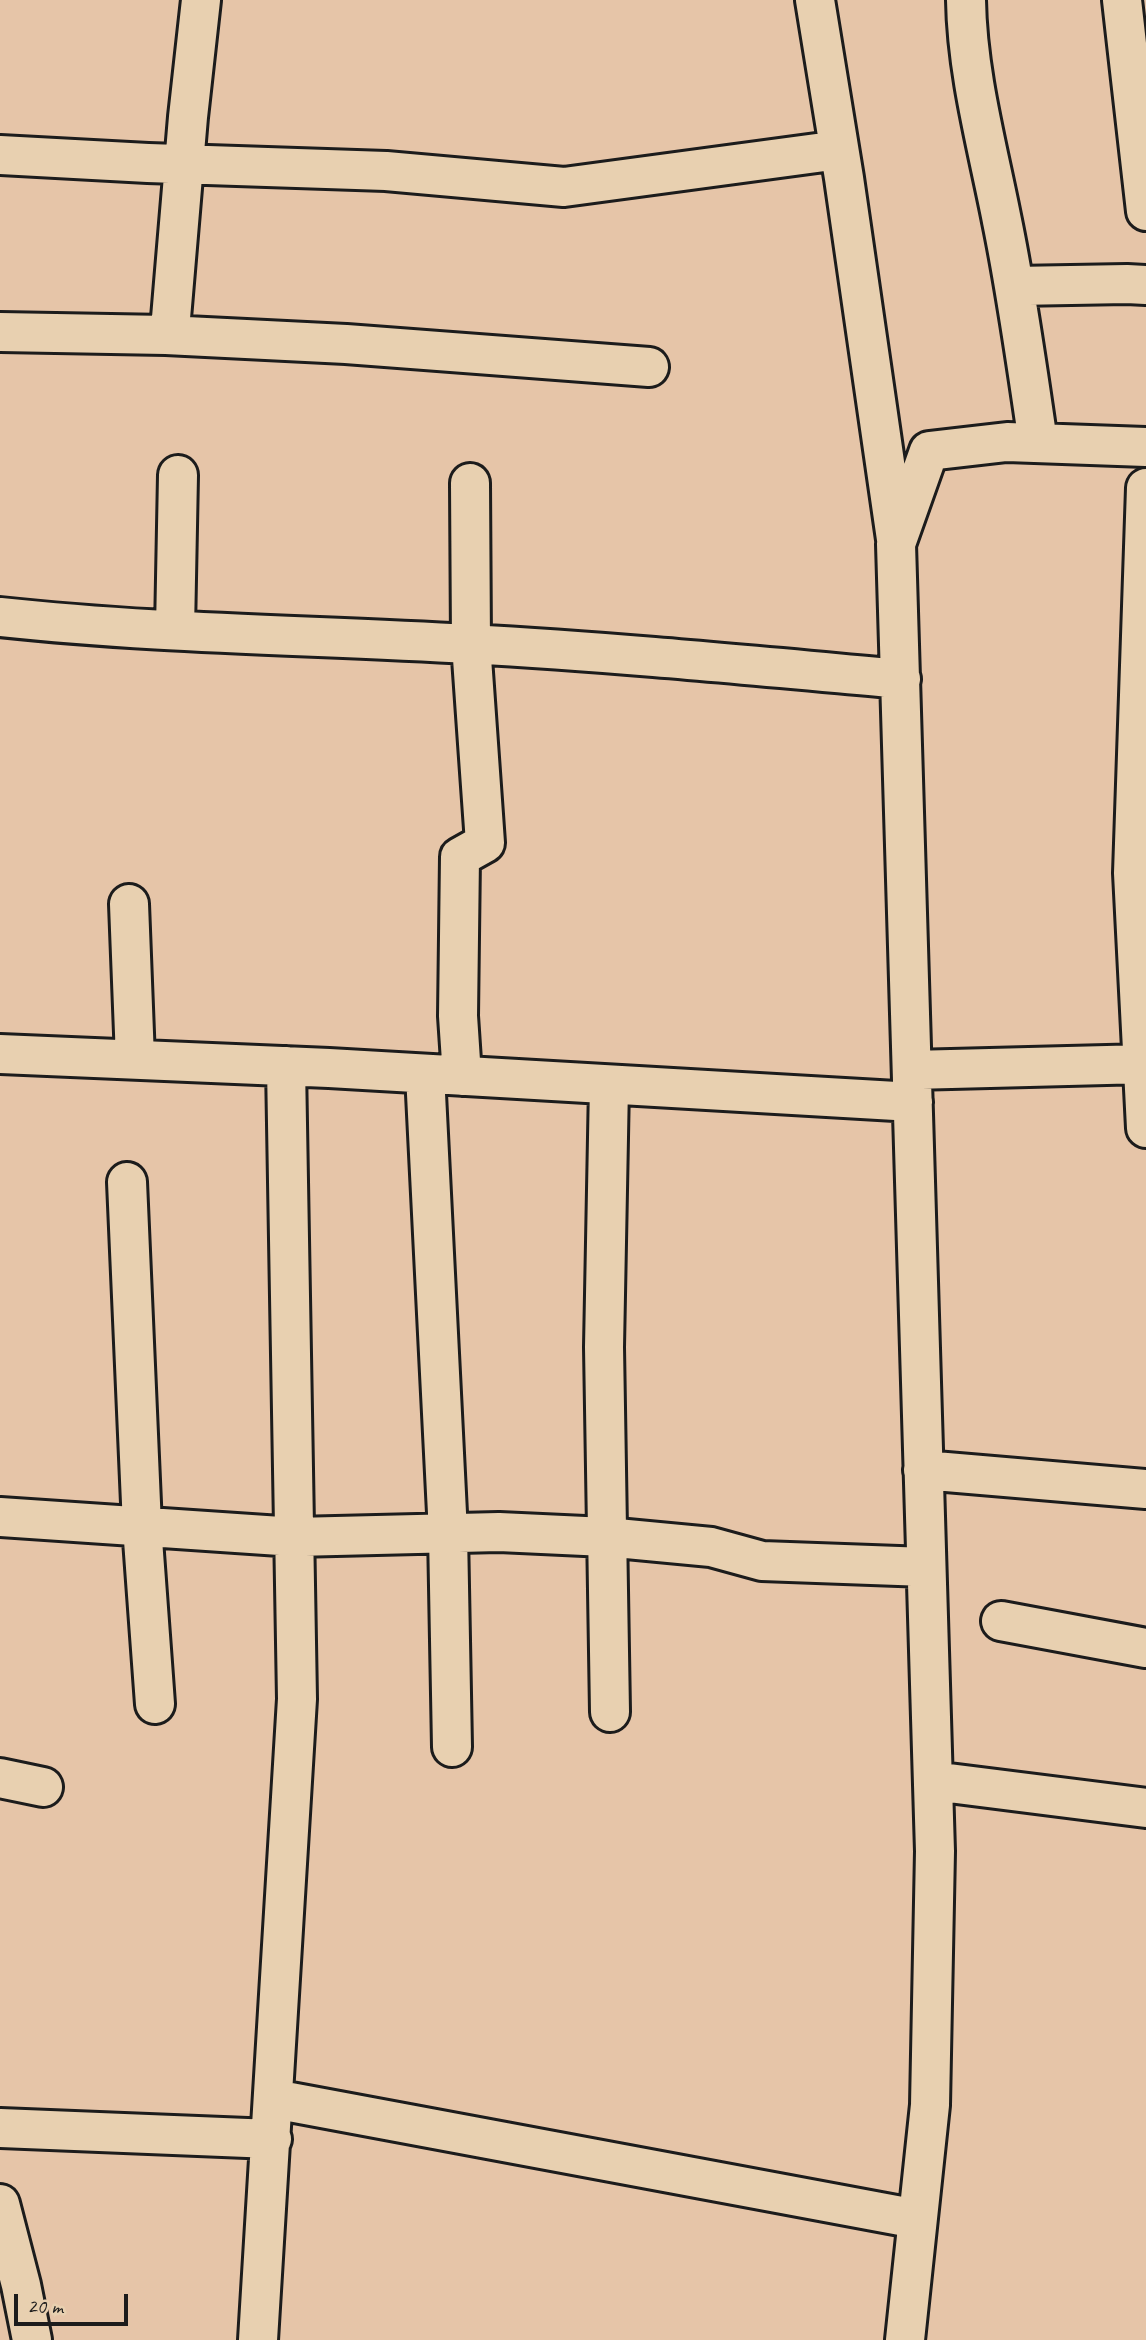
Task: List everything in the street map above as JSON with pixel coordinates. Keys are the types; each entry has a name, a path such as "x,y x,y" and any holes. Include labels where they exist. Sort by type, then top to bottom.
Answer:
{"street":[{"path":"166,335 171,318 201,0"},
{"path":"815,0 897,544 935,1850 930,2105 905,2340"},
{"path":"966,0 966,24 979,104 1015,286 1038,442"},
{"path":"1122,0 1146,211"},
{"path":"0,155 184,165 386,171 564,187 839,150"},
{"path":"1015,286 1146,285"},
{"path":"0,332 166,335 346,344 649,366"},
{"path":"897,544 929,451 1007,442 1146,447"},
{"path":"175,629 178,475"},
{"path":"452,1747 443,1075 458,1016 460,857 485,843 471,644 470,483"},
{"path":"1146,488 1133,873 1146,1128"},
{"path":"0,617 639,655 901,679"},
{"path":"128,904 135,1059"},
{"path":"0,1054 609,1084 913,1086 1144,1064"},
{"path":"258,2340 297,1699 286,1066"},
{"path":"609,1084 604,1347 610,1712"},
{"path":"127,1182 142,1527 155,1704"},
{"path":"923,1470 1146,1489"},
{"path":"0,1517 295,1537 499,1532 606,1537 711,1547 762,1560 926,1567"},
{"path":"1001,1622 1146,1648"},
{"path":"0,1778 43,1787"},
{"path":"933,1781 1146,1808"},
{"path":"274,2099 917,2219"},
{"path":"0,2128 272,2139"},
{"path":"1,2213 22,2285 33,2340"}]}
